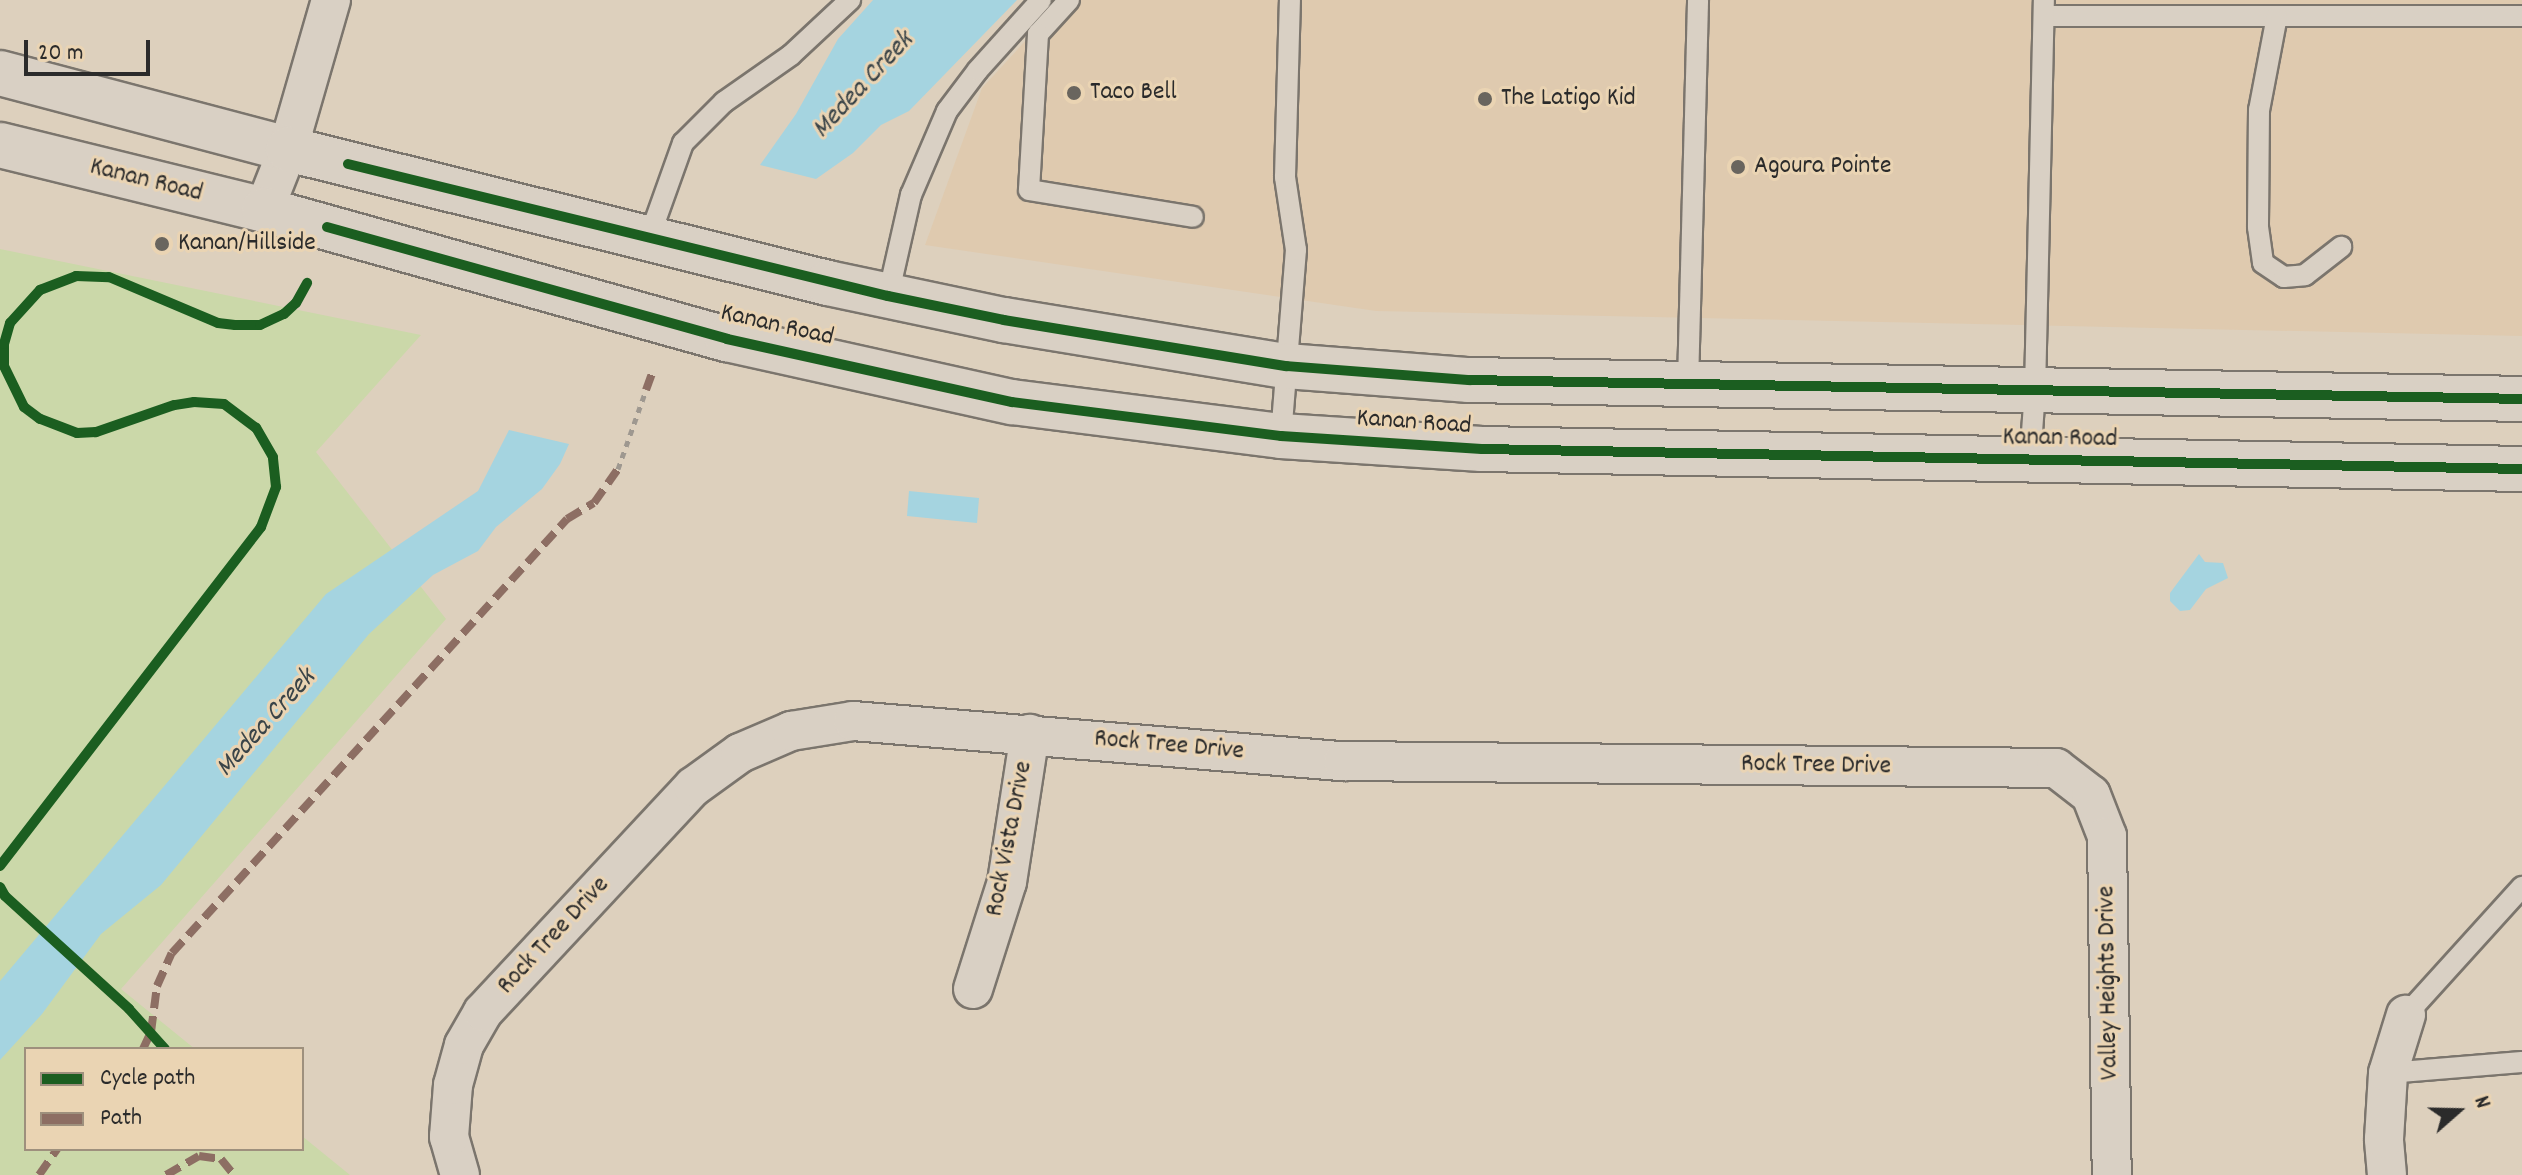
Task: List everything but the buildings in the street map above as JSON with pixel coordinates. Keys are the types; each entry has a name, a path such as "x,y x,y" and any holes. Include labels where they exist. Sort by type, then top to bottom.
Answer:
{"main road":[{"name":"Kanan Road","path":"0,73 288,149 888,296 1004,320 1286,366 1469,380 2522,399"},
{"name":"Kanan Road","path":"0,145 264,210 742,342 1012,402 1281,436 1482,449 2522,469"}],"street":[{"path":"264,210 288,149 331,0"},
{"name":"Rock Tree Drive","path":"460,1175 449,1137 453,1085 464,1045 483,1012 693,787 740,753 791,731 853,721 1343,761 2056,768 2091,795"},
{"name":"Rock Vista Drive","path":"973,989 1007,882 1030,734"},
{"name":"Valley Heights Drive","path":"2091,795 2107,836 2112,1175"},
{"path":"2387,1175 2384,1139 2388,1073 2406,1015"}],"lane":[{"path":"649,238 683,143 724,102 791,55 850,0"},
{"path":"888,296 911,195 947,111 978,70 1041,0"},
{"path":"1069,0 1038,34 1029,190 1193,217"},
{"path":"1281,436 1296,250 1285,177 1290,0"},
{"path":"1688,384 1698,0"},
{"path":"2030,460 2035,391 2044,8 2277,16 2522,16"},
{"path":"2277,16 2259,110 2258,227 2263,263 2284,277 2305,275 2341,247"},
{"path":"2406,1015 2522,887"},
{"path":"2388,1073 2522,1062"}],"path":[{"path":"618,469 646,390"}],"shaded area":[{"name":"Agoura Pointe","path":"1063,0 2522,0 2522,336 1376,311 925,245 982,88"}],"green space":[{"path":"0,249 421,335 316,452 446,619 121,989 193,1047 24,1047 24,1151 304,1151 304,1138 350,1175 0,1175"}],"water":[{"name":"Medea Creek","path":"873,0 1017,0 909,111 881,125 853,153 816,179 760,165 796,114 838,39"},
{"name":"Medea Creek","path":"509,430 569,444 560,464 542,489 496,527 478,551 433,575 369,634 161,885 101,934 42,1014 0,1060 0,981 326,594 478,491"},
{"path":"909,491 979,498 977,523 907,516"},
{"path":"2199,554 2205,562 2223,563 2228,578 2206,589 2190,610 2180,611 2170,601 2170,593"}],"marked path":[{"path":"646,390 653,371"},
{"path":"144,1047 151,1032 157,986 172,953 567,519 594,503 618,469"},
{"path":"39,1175 56,1151"},
{"path":"166,1175 199,1156 221,1159 234,1175"}],"cycle path":[{"path":"348,164 888,296 1004,320 1286,366 1469,380 2522,399"},
{"path":"327,227 727,339 1012,402 1281,436 1482,449 2522,469"},
{"path":"0,866 261,527 276,487 273,457 256,428 224,404 194,402 174,405 96,432 77,433 40,419 24,407 4,366 4,344 10,323 40,290 76,276 109,277 218,323 235,325 260,325 284,314 296,303 307,283"},
{"path":"0,887 5,896 129,1009 163,1047"}],"place":[{"name":"Taco Bell","path":"1074,93"},
{"name":"The Latigo Kid","path":"1485,99"},
{"name":"Agoura Pointe","path":"1738,167"},
{"name":"Kanan/Hillside","path":"162,244"}]}
